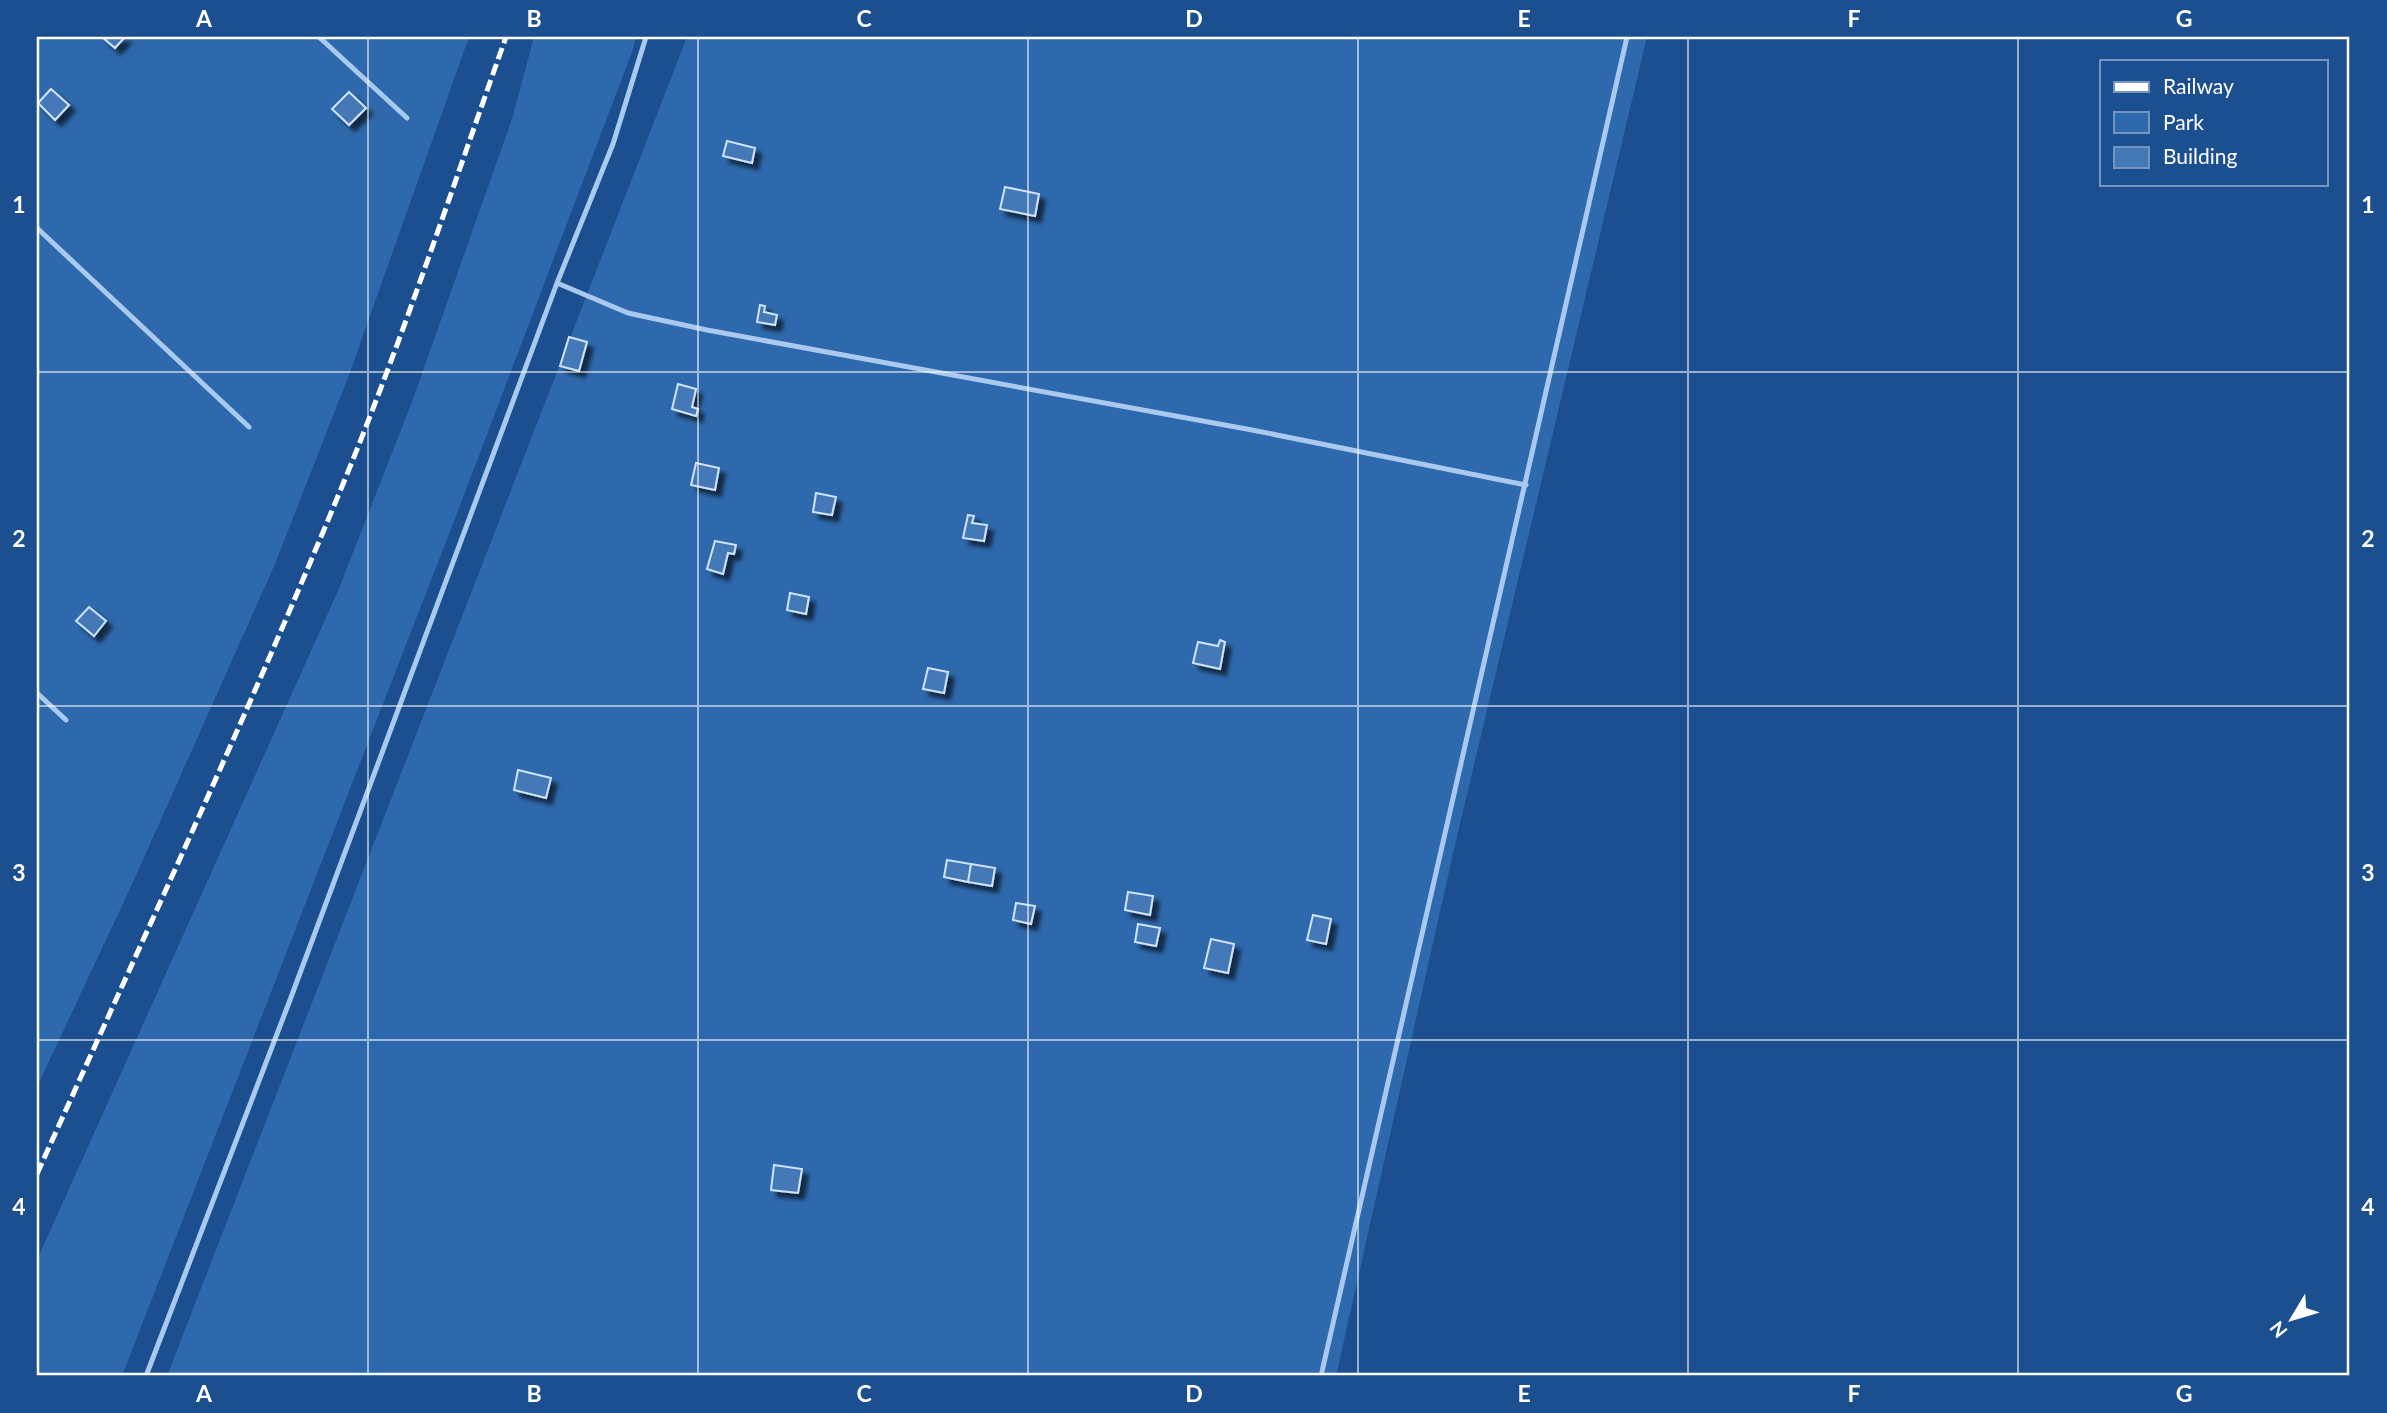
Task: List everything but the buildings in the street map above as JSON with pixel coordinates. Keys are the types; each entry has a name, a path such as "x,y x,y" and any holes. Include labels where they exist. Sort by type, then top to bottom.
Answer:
{"lane":[{"path":"319,37 407,118"},
{"path":"146,1376 257,1087 557,283 612,144 646,37"},
{"path":"1321,1376 1626,37"},
{"path":"37,228 249,427"},
{"path":"557,283 628,313 708,330 1238,428 1526,485"},
{"path":"37,693 65,720"}],"green space":[{"path":"37,37 469,37 349,375 275,564 134,880 37,1087"},
{"path":"534,37 636,37 461,503 122,1376 37,1376 37,1260 338,591 413,399 512,119"},
{"path":"687,37 1647,37 1455,845 1336,1376 167,1376"}],"railway":[{"path":"37,1174 231,744 343,484 407,318 506,37"}]}
